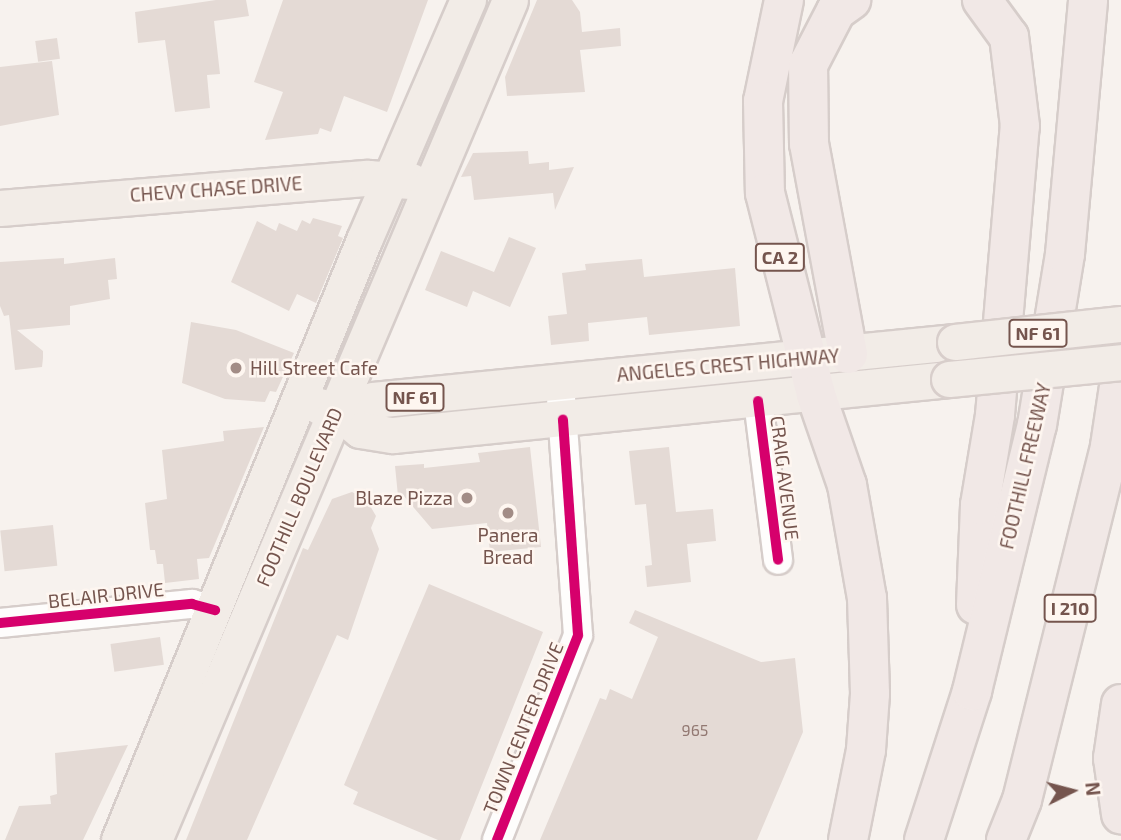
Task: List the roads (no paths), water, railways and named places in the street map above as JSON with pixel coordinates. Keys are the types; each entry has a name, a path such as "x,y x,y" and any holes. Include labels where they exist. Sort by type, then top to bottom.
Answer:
{"highway":[{"name":"CA 2","path":"785,0 763,101 765,193 816,395"},
{"path":"848,354 809,144 807,65 836,11 851,0"},
{"path":"972,691 980,505 995,415 1020,126 1009,37 982,0"},
{"name":"FOOTHILL FREEWAY","path":"924,840 972,691 1039,412 1065,254 1087,0"},
{"name":"I 210","path":"1006,840 1022,800 1107,459 1121,373"},
{"path":"816,395 847,485 867,598 870,694 866,750 848,840"},
{"path":"1121,704 1112,758 1121,814"}],"main road":[{"name":"FOOTHILL BOULEVARD","path":"154,840 299,402 390,178 468,0"},
{"name":"FOOTHILL BOULEVARD","path":"119,840 336,410 510,0"},
{"name":"CHEVY CHASE DRIVE","path":"0,208 390,178 432,184"},
{"name":"ANGELES CREST HIGHWAY","path":"299,402 336,410 373,400 848,354 1121,324"},
{"name":"ANGELES CREST HIGHWAY","path":"336,410 360,430 393,435 758,401 1121,362"}],"street":[{"name":"TOWN CENTER DRIVE","path":"497,840 578,635 559,381"},
{"name":"CRAIG AVENUE","path":"758,401 778,560"},
{"name":"BELAIR DRIVE","path":"0,623 192,604 230,616"}],"place":[{"name":"Hill Street Cafe","path":"236,368"},
{"name":"Blaze Pizza","path":"467,498"},
{"name":"Panera Bread","path":"508,513"}]}
